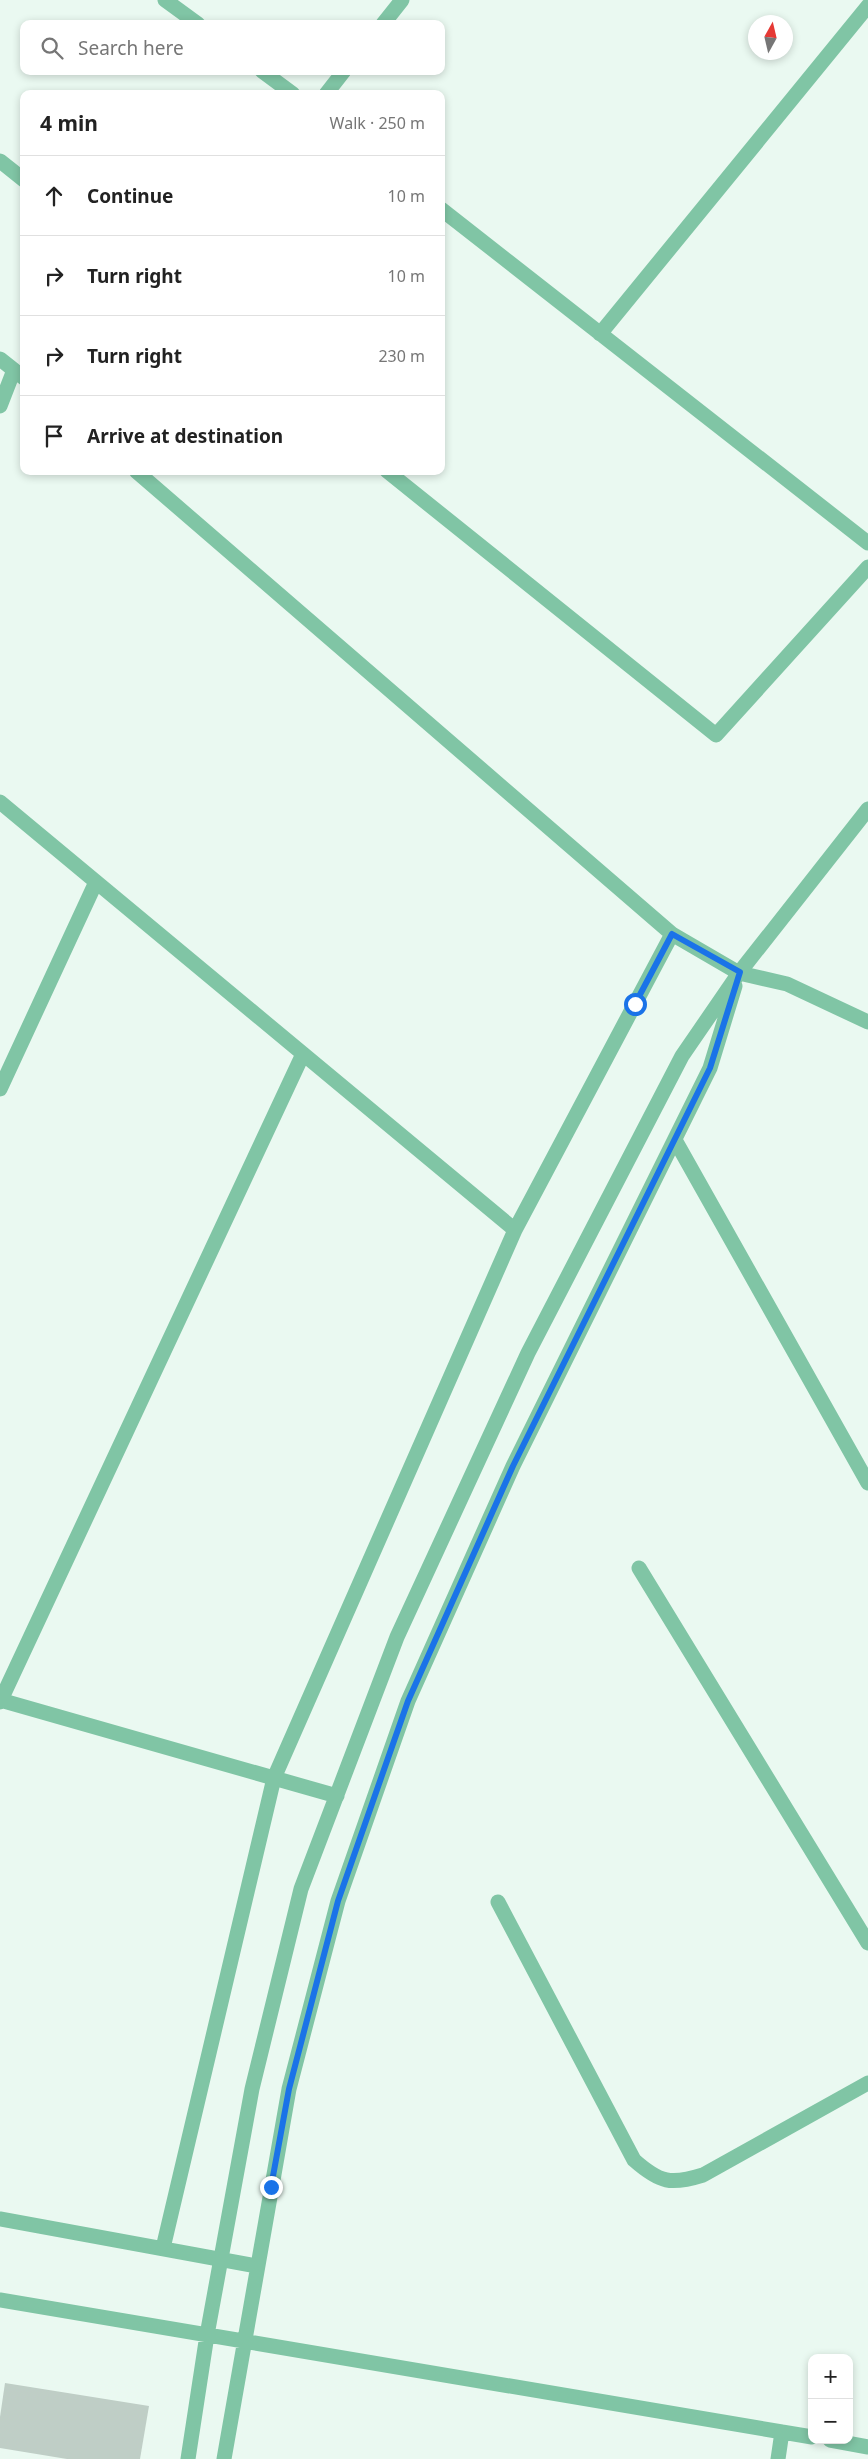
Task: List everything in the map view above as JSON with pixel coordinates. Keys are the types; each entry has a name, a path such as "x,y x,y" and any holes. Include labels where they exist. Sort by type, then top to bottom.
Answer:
{"street":[{"path":"165,0 192,20"},
{"path":"386,20 402,0"},
{"path":"600,334 868,6"},
{"path":"267,75 288,90"},
{"path":"329,90 341,75"},
{"path":"0,161 20,177"},
{"path":"445,212 868,543"},
{"path":"0,359 19,374 0,406"},
{"path":"141,475 672,934 740,972 787,984 868,1022"},
{"path":"392,475 716,734 868,567"},
{"path":"0,802 515,1230"},
{"path":"188,2459 207,2335 252,2089 301,1889 397,1637 528,1353 682,1056 740,972 868,809"},
{"path":"0,1089 96,882"},
{"path":"164,2248 274,1778 515,1230 672,934"},
{"path":"224,2459 243,2342 289,2089 338,1901 408,1701 513,1466 710,1068 740,972"},
{"path":"303,1054 0,1701 337,1796"},
{"path":"675,1140 868,1483"},
{"path":"639,1568 868,1943"},
{"path":"498,1902 634,2160 648,2172 679,2182 703,2175 868,2083"},
{"path":"0,2218 257,2266"},
{"path":"0,2300 808,2436"},
{"path":"778,2459 782,2432"},
{"path":"852,2444 868,2447"}],"building":[{"path":"5,2383 149,2406 140,2459 67,2459 0,2448 0,2417"}],"route":[{"path":"271,2187 289,2089 338,1901 408,1701 513,1466 710,1068 740,972 672,934 635,1004"}]}
